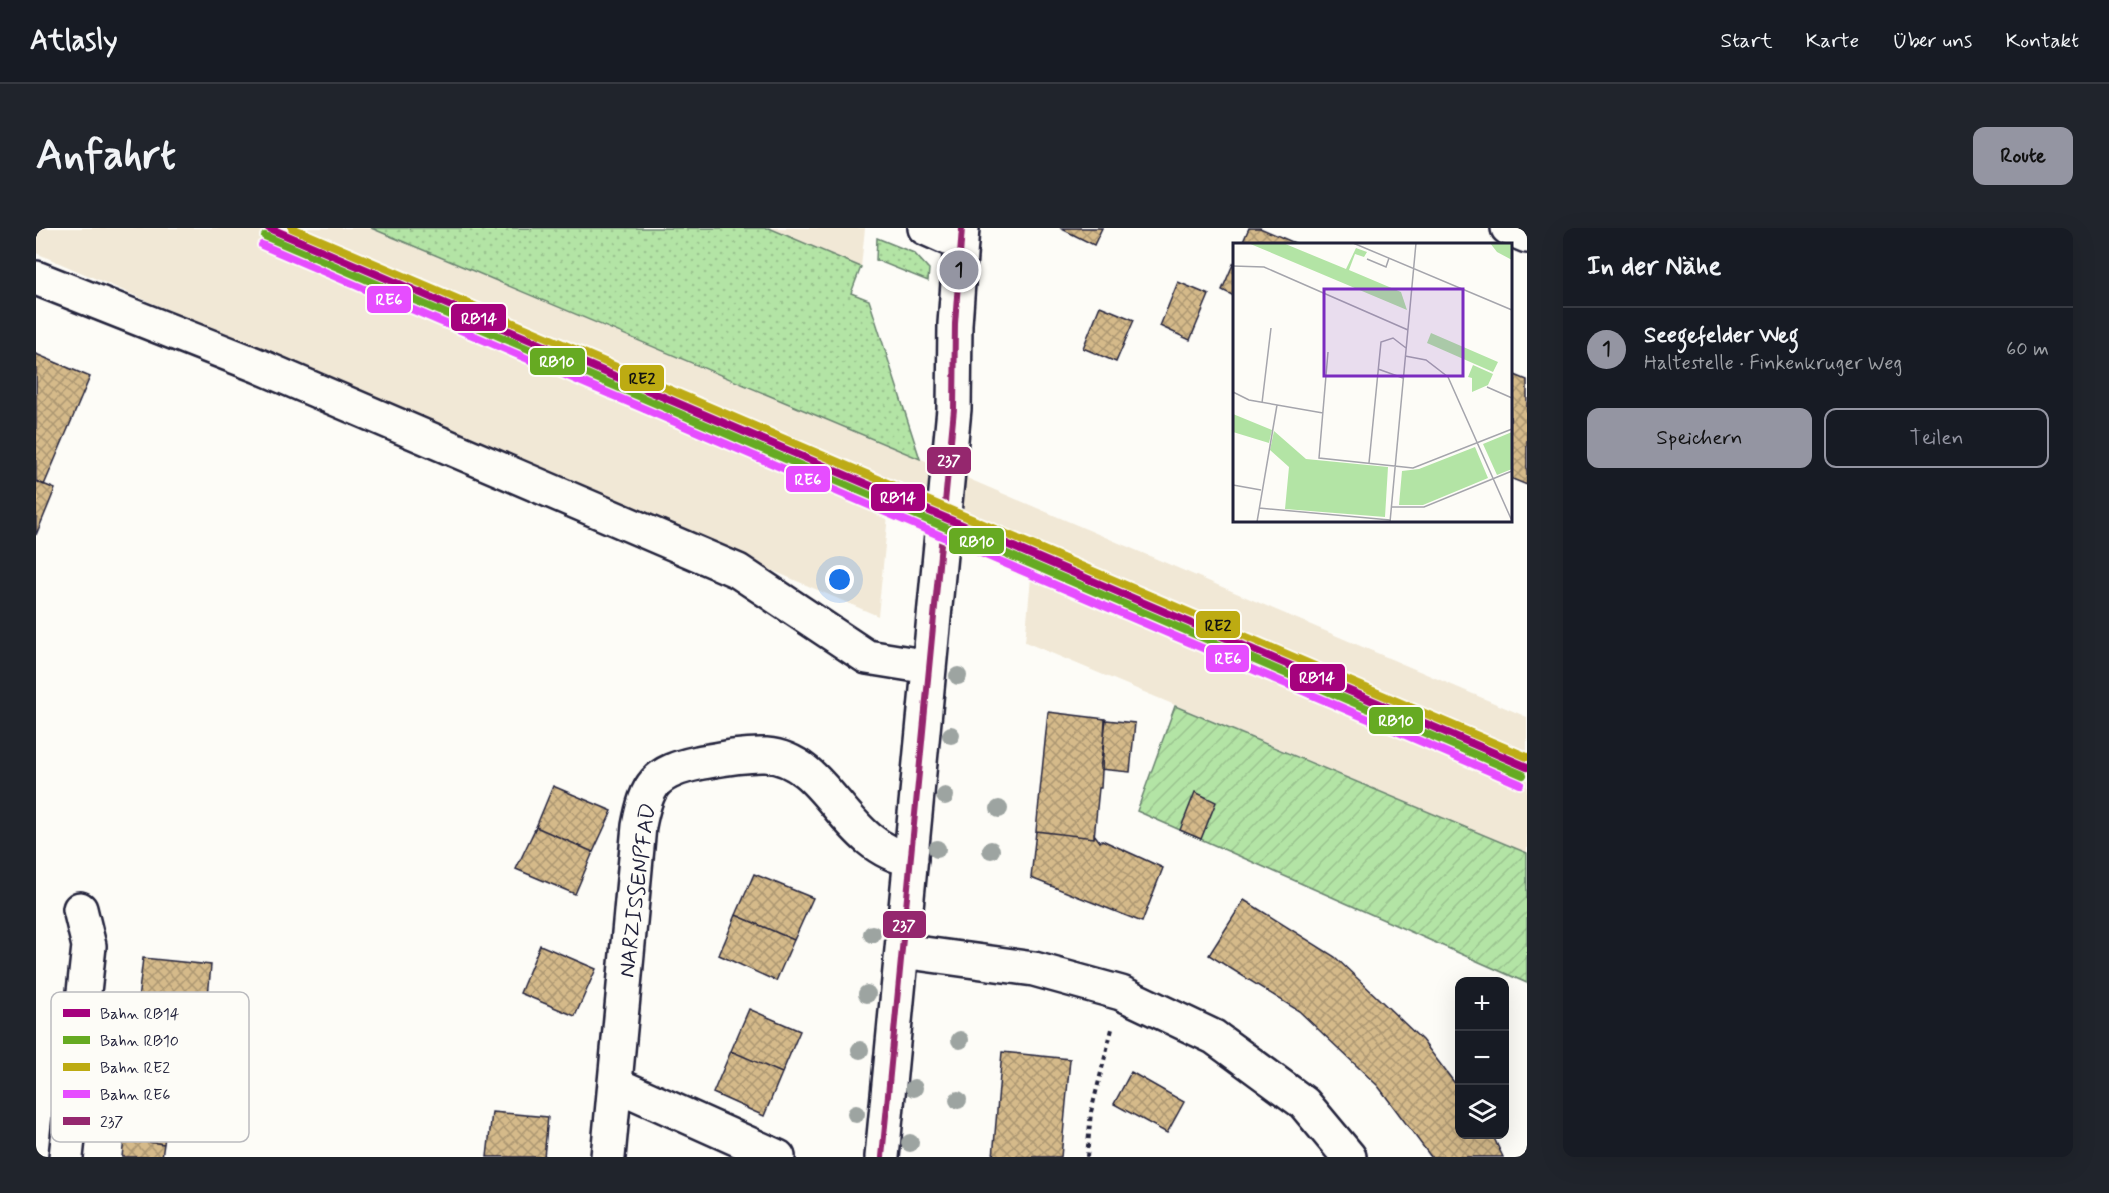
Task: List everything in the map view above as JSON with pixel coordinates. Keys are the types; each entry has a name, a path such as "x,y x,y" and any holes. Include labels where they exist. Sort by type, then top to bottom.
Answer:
{"street":[{"path":"882,1157 954,409 955,324 962,236 925,228"},
{"path":"1508,228 1527,236"},
{"path":"36,278 259,366 738,571 867,657 929,667"},
{"name":"NARZISSENPFAD","path":"608,1157 639,826 644,798 656,778 676,768 726,757 768,755 803,768 828,794 851,824 873,845 891,856 911,859"},
{"path":"80,909 89,946 84,992"},
{"path":"902,951 1034,969 1121,993 1223,1044 1304,1103 1348,1157"},
{"path":"615,1084 778,1157"},
{"path":"66,1157 68,1142"}],"path":[{"path":"1088,1157 1091,1112 1121,993"}],"shaded area":[{"path":"36,228 371,228 969,479 1527,717 1527,853 1025,642 1031,577 888,515 878,616 36,253"},
{"path":"769,228 865,228 861,267"}],"green space":[{"path":"371,228 769,228 861,267 851,293 869,300 920,459"},
{"path":"877,238 914,253 929,269 928,281 876,260"},
{"path":"1175,706 1527,853 1527,983 1137,811"}],"building":[{"path":"1060,228 1102,228 1094,245"},
{"path":"1249,228 1260,228 1295,243 1242,243"},
{"path":"1233,264 1233,296 1222,290"},
{"path":"1178,282 1209,295 1190,340 1160,326"},
{"path":"1100,306 1134,320 1116,362 1083,348"},
{"path":"36,354 90,377 44,485 36,481"},
{"path":"1512,374 1527,380 1527,485 1512,479"},
{"path":"36,481 55,489 36,535"},
{"path":"1048,712 1105,719 1101,788 1099,788 1094,838 1036,831"},
{"path":"1106,720 1135,723 1130,772 1100,769"},
{"path":"553,786 612,811 593,852 536,827"},
{"path":"1195,792 1216,802 1201,839 1180,830"},
{"path":"536,827 593,852 575,894 516,869"},
{"path":"1036,831 1094,838 1094,834 1100,842 1102,840 1163,868 1142,922 1031,878"},
{"path":"754,874 813,898 794,940 736,915"},
{"path":"1244,900 1335,957 1422,1040 1455,1083 1455,1139 1494,1139 1503,1157 1431,1157 1378,1086 1299,1011 1209,955"},
{"path":"736,915 794,940 776,981 719,955"},
{"path":"540,945 596,969 575,1016 520,993"},
{"path":"143,958 211,965 208,992 139,992"},
{"path":"749,1009 800,1031 782,1073 731,1051"},
{"path":"731,1051 782,1073 764,1116 713,1093"},
{"path":"1002,1052 1070,1059 1061,1157 993,1157"},
{"path":"1131,1072 1184,1102 1167,1133 1114,1104"},
{"path":"492,1112 548,1117 544,1157 487,1157"},
{"path":"124,1142 164,1144 162,1157 122,1157"}],"rail line":[{"name":"RB14","path":"269,228 1527,767"},
{"name":"RE2","path":"292,228 1527,757"},
{"name":"RB10","path":"265,236 1523,775"},
{"name":"RE6","path":"262,245 1520,784"}],"transit line":[{"name":"237","path":"882,1157 954,409 955,324 962,228"}],"place":[{"name":"Seegefelder Weg","path":"959,270"}]}
